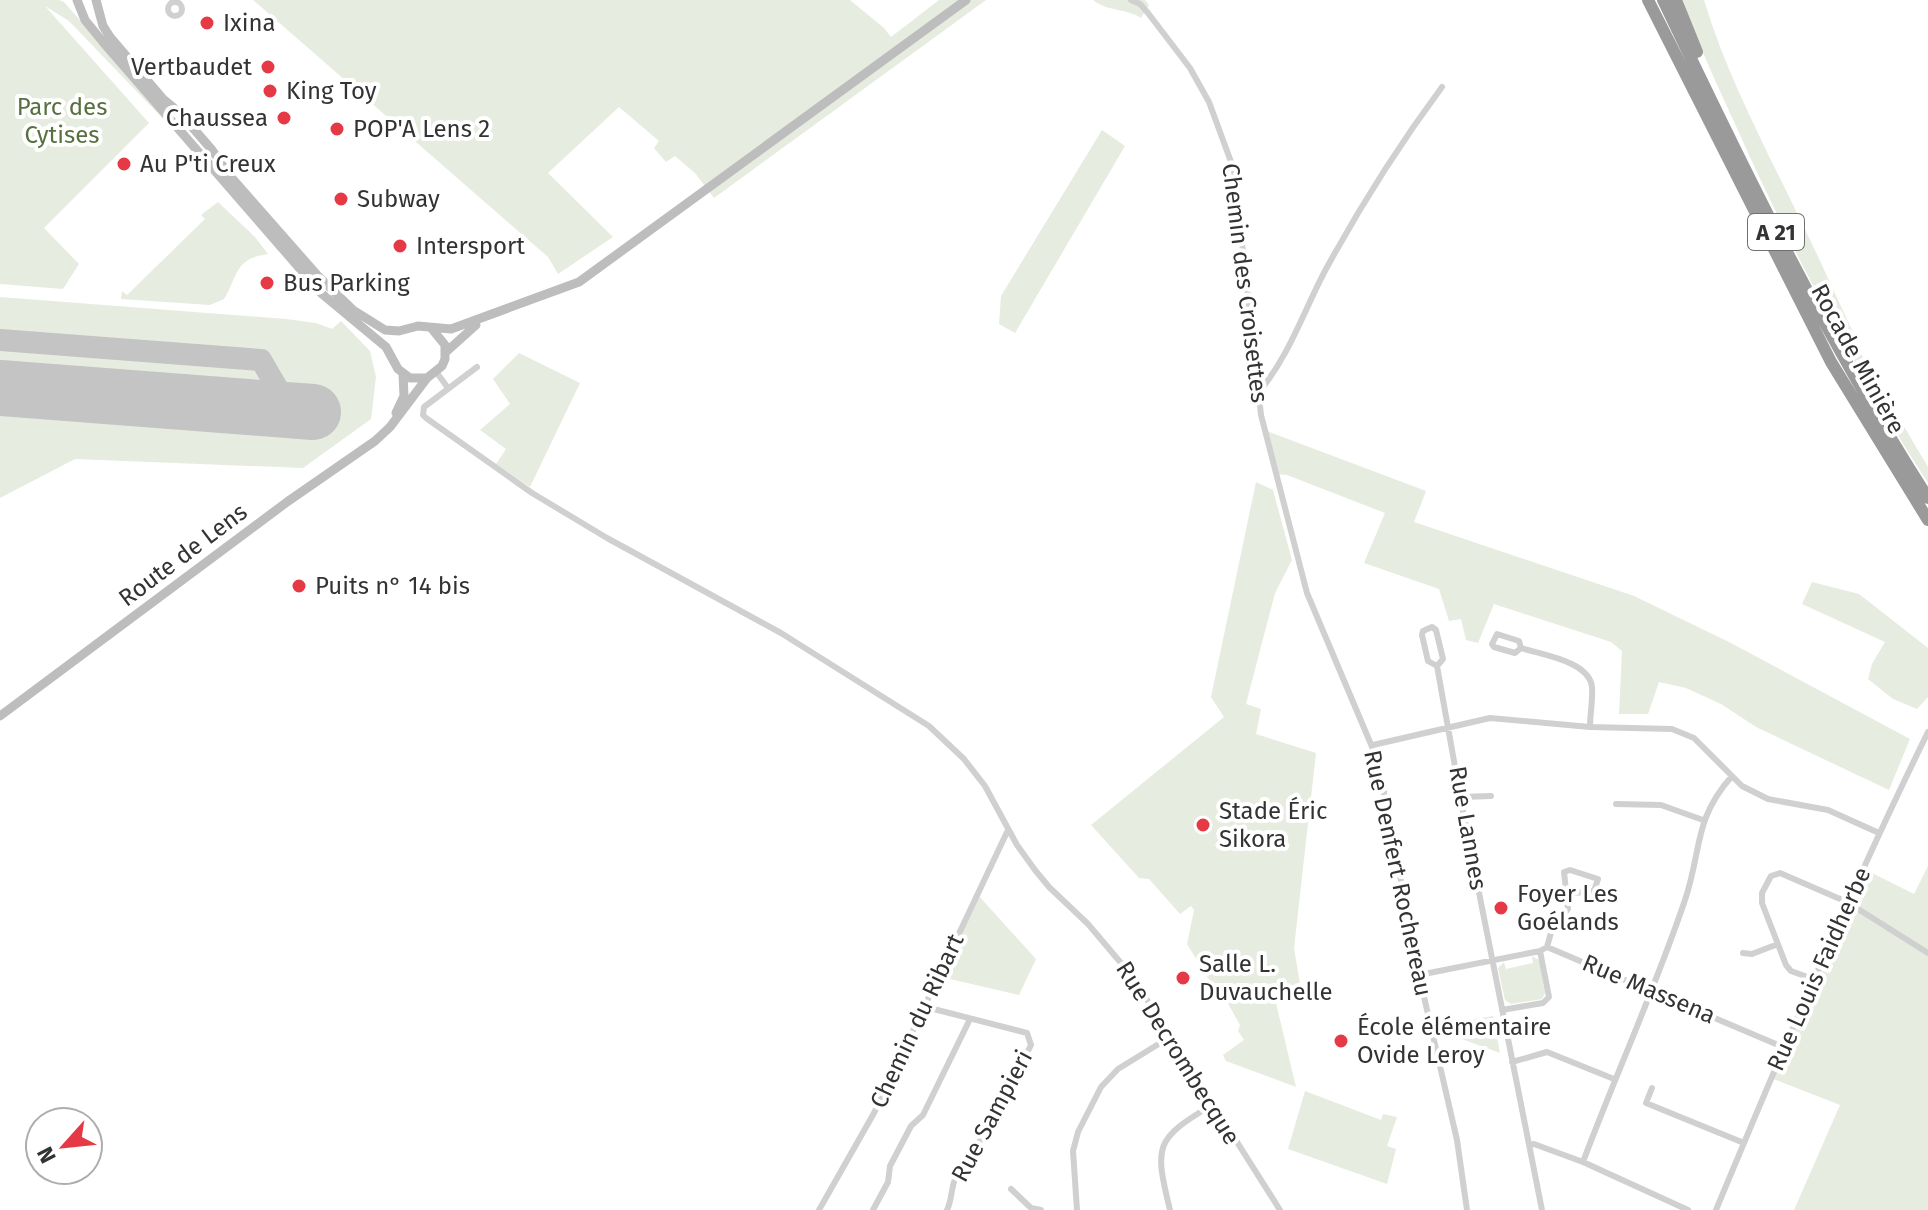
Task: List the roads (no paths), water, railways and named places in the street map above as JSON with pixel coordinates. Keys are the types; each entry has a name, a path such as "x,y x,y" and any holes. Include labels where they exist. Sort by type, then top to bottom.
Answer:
{"highway":[{"name":"Rocade Minière","path":"1646,0 1831,362 1928,520"},
{"name":"Rocade Minière","path":"1663,0 1812,300 1864,395 1928,498"},
{"path":"1676,0 1701,61 1716,112"}],"main road":[{"path":"77,0 85,20 103,42 321,293 393,356 403,374 404,396 390,427"},
{"path":"96,0 103,26 110,37 212,150 230,176 318,276 367,320 385,330 405,330 418,326 451,329 569,287 600,268 966,0"},
{"path":"403,374 419,380 437,373 446,352 463,334 486,318"},
{"path":"432,329 442,338 446,352"},
{"path":"393,356 395,343 405,330"},
{"name":"Route de Lens","path":"0,716 287,502 375,441 390,427 427,378"}],"street":[{"name":"Chemin des Croisettes","path":"1131,0 1148,13 1190,68 1225,140 1236,185 1258,393 1276,478 1307,593"},
{"path":"1258,393 1282,360 1305,309 1363,202 1404,138 1442,87"},
{"path":"437,373 448,388 477,367"},
{"name":"Rue Decrombecque","path":"448,388 424,407 423,415 491,465 607,538 671,570 781,633 929,726 964,759 978,777 1008,830 1049,887 1117,955 1280,1210"},
{"name":"Rue Denfert Rochereau","path":"1307,593 1373,745 1383,783 1419,975 1457,1140 1467,1210"},
{"path":"1432,627 1436,630 1443,659 1437,666 1428,661 1422,635 1423,631 1432,627"},
{"path":"1521,648 1576,667 1587,674 1592,685 1590,727"},
{"name":"Rue Lannes","path":"1437,666 1542,1210"},
{"path":"1373,745 1490,718 1681,732 1694,738 1742,786 1768,799 1828,810 1879,833"},
{"name":"Rue Louis Faidherbe","path":"1716,1210 1847,902 1928,732"},
{"path":"1583,1162 1652,991 1690,883 1703,820 1732,776"},
{"path":"1461,797 1491,796"},
{"path":"1616,804 1661,805 1703,820"},
{"name":"Chemin du Ribart","path":"819,1210 874,1113 922,1006 1008,830"},
{"path":"1502,1010 1543,1003 1549,997 1544,949 1552,929 1568,909 1563,875 1566,870 1598,879 1594,891 1574,893 1568,897"},
{"path":"1813,979 1791,971 1786,965 1762,903 1762,893 1771,876 1780,873 1847,902 1928,953"},
{"path":"1743,953 1752,954 1778,944"},
{"path":"1419,975 1544,949"},
{"name":"Rue Massena","path":"1544,949 1783,1047"},
{"name":"Rue Sampieri","path":"922,1006 1027,1033 1031,1045 985,1136 973,1145 954,1180 952,1201 947,1210"},
{"path":"873,1210 888,1182 890,1166 911,1126 923,1115 970,1019"},
{"path":"1077,1210 1073,1151 1078,1132 1101,1087 1137,1055 1170,1037"},
{"path":"1512,1062 1547,1052 1614,1079"},
{"path":"1652,1088 1646,1103 1744,1143"},
{"path":"1170,1210 1160,1164 1162,1148 1182,1122 1212,1105"},
{"path":"1529,1145 1534,1144 1583,1162 1688,1210"},
{"path":"1011,1189 1031,1208 1041,1210"},
{"path":"1267,1210 1271,1200"}],"place":[{"name":"Ixina","path":"207,23"},
{"name":"Vertbaudet","path":"268,67"},
{"name":"King Toy","path":"270,91"},
{"name":"Chaussea","path":"284,118"},
{"name":"POP'A Lens 2","path":"337,129"},
{"name":"Au P'ti Creux","path":"124,164"},
{"name":"Subway","path":"341,199"},
{"name":"Intersport","path":"400,246"},
{"name":"Bus Parking","path":"267,283"},
{"name":"Puits n° 14 bis","path":"299,586"},
{"name":"Stade Éric Sikora","path":"1203,825"},
{"name":"Foyer Les Goélands","path":"1501,908"},
{"name":"Salle L. Duvauchelle","path":"1183,978"},
{"name":"École élémentaire Ovide Leroy","path":"1341,1041"}],"park label":[{"name":"Parc des Cytises","path":"62,121"}]}
